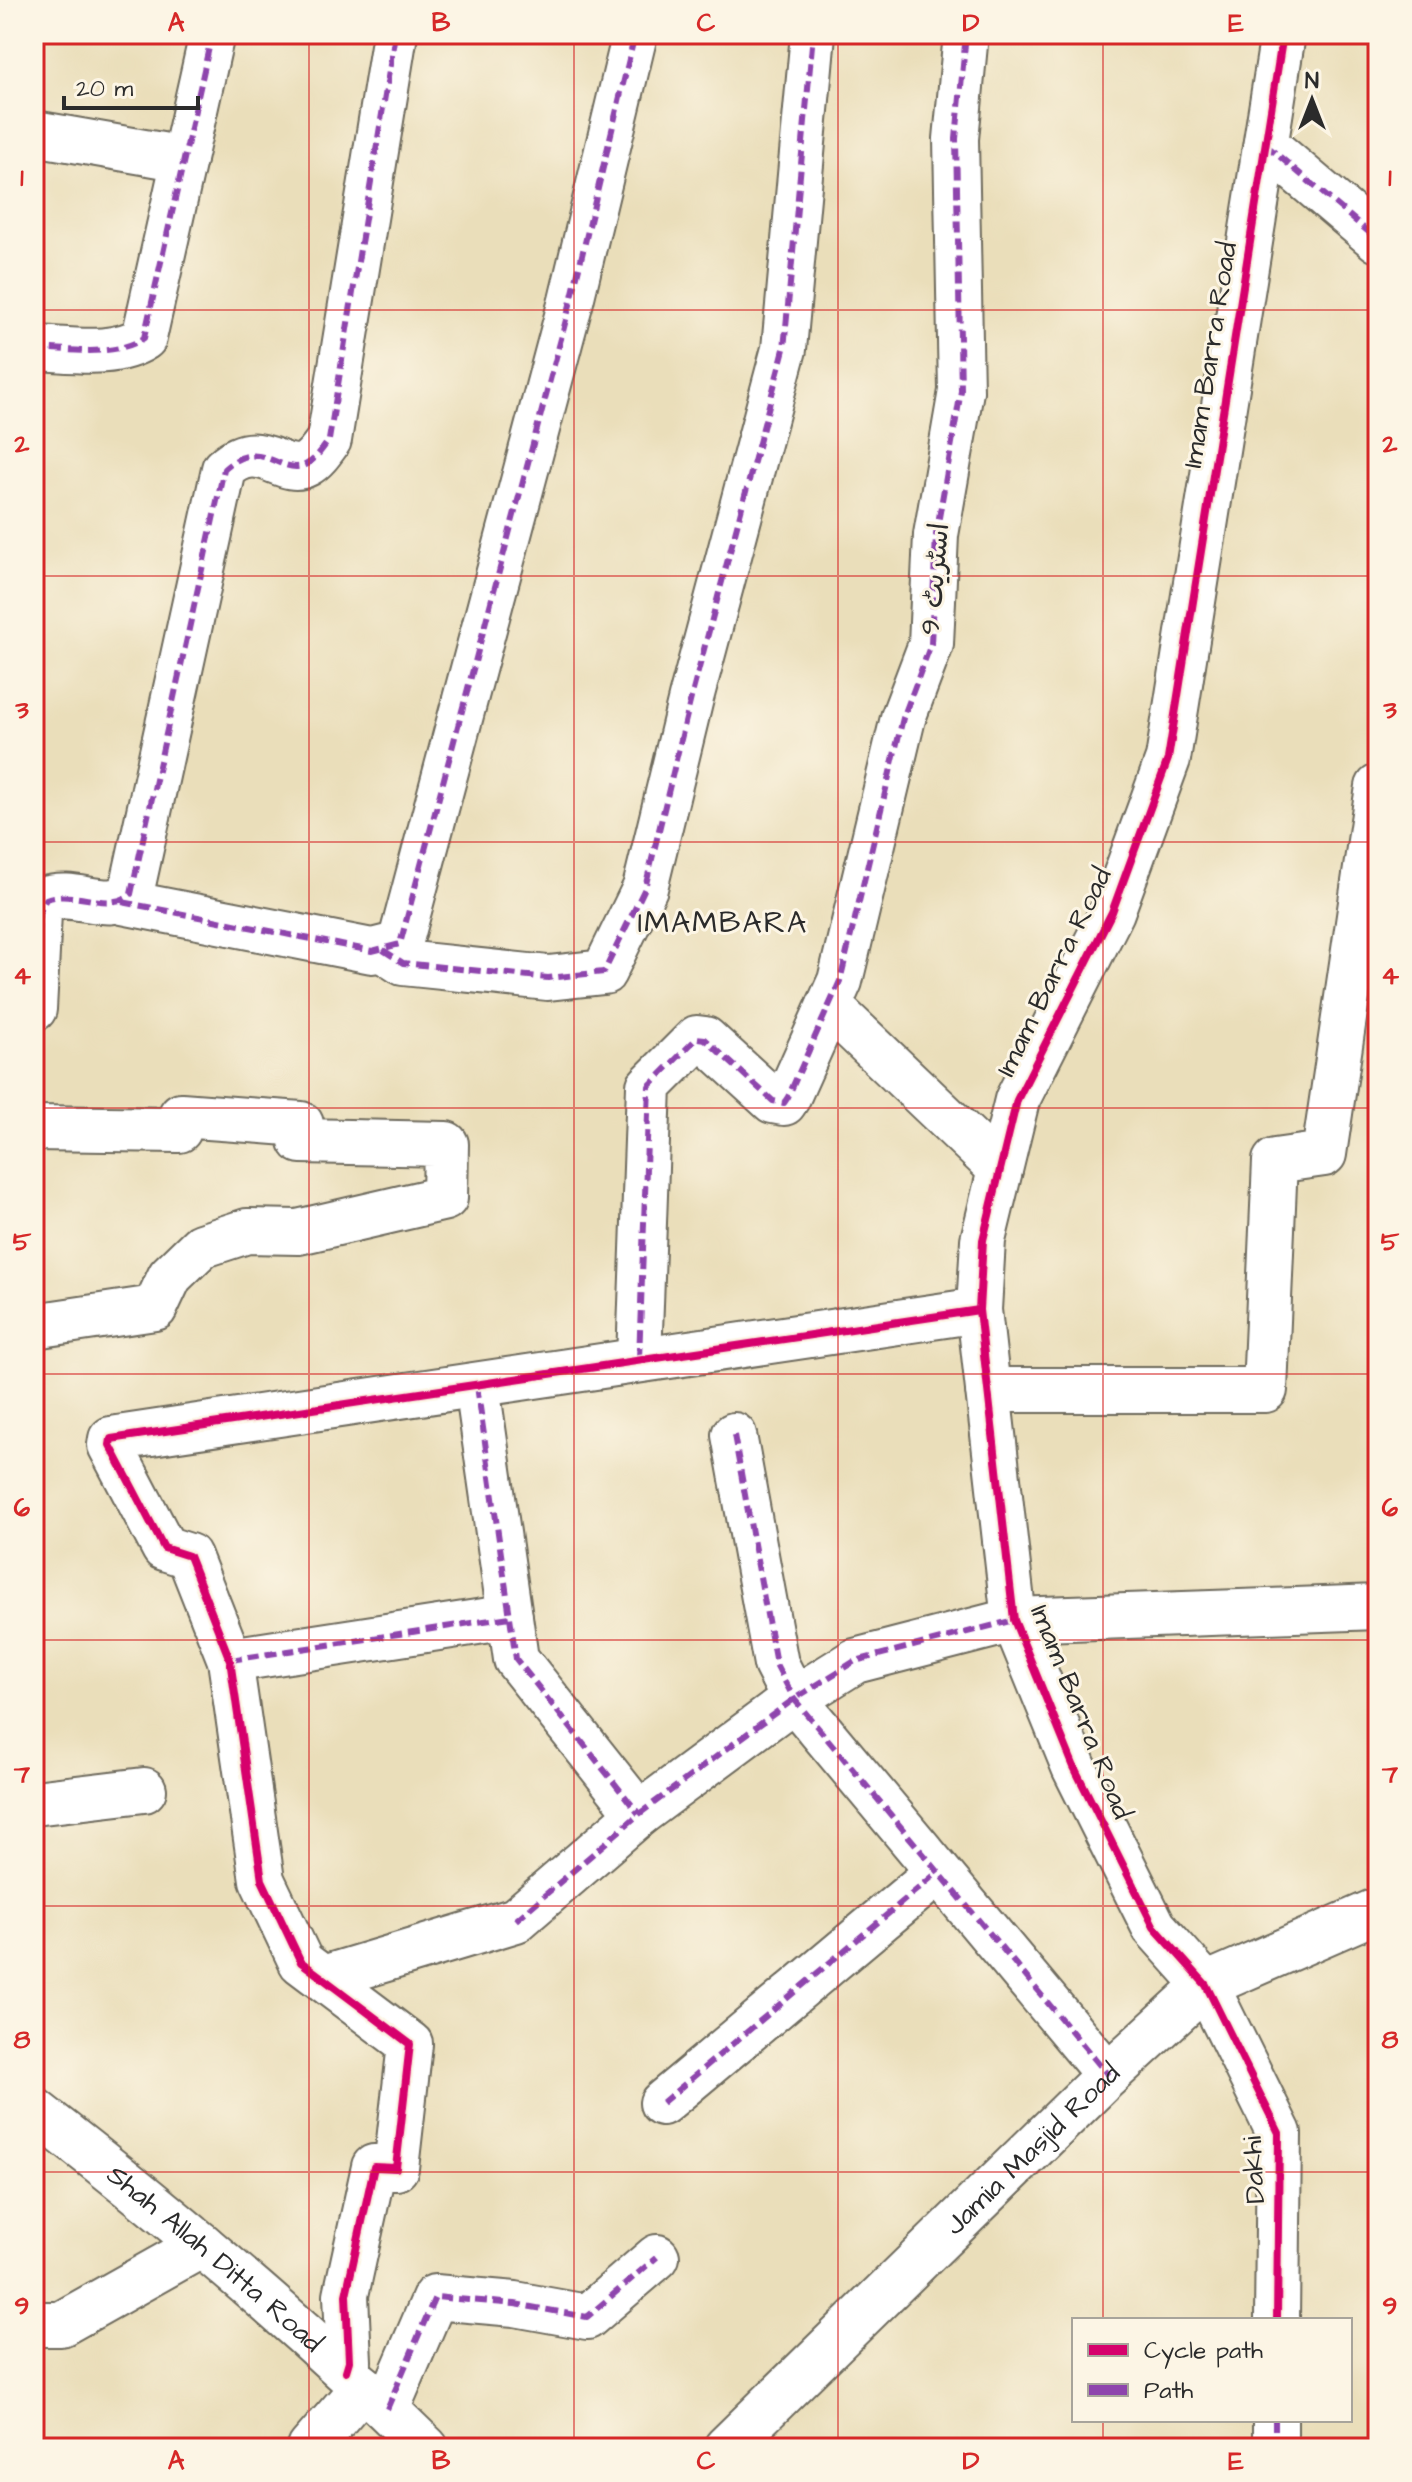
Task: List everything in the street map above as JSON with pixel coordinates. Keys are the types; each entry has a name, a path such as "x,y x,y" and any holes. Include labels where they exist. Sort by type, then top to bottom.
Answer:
{"street":[{"path":"34,348 116,350 144,338 212,34"},
{"path":"122,902 131,894 224,469 235,458 252,454 299,467 309,464 329,440 395,34"},
{"path":"34,1009 39,913 46,899 60,894 122,902 372,951 400,944 571,301 635,34"},
{"path":"383,950 403,963 548,978 604,972 645,888 691,698 784,349 813,34"},
{"name":"اسٹریٹ 9","path":"639,1359 649,1086 697,1038 705,1039 773,1101 784,1103 840,981 903,718 931,644 936,535 961,391 956,139 966,34"},
{"name":"Imam Barra Road","path":"1206,1985 1154,1927 1074,1767 1014,1620 979,1310 983,1240 1017,1100 1112,912 1168,759 1283,34"},
{"path":"34,133 184,159"},
{"path":"1266,145 1378,240"},
{"path":"988,1390 1265,1390 1275,1161 1324,1154 1378,787"},
{"path":"829,1006 1000,1169"},
{"path":"34,1128 179,1130 181,1115 301,1124 301,1141 446,1144 445,1198 298,1232 247,1231 201,1246 170,1276 155,1308 34,1326"},
{"path":"365,2389 349,2361 346,2295 374,2167 396,2168 410,2044 301,1962 262,1880 230,1660 189,1556 164,1548 110,1445 111,1439 979,1310"},
{"path":"477,1386 516,1659 639,1814"},
{"path":"734,1435 776,1664 794,1699 1108,2075"},
{"path":"323,1978 516,1920 639,1814 794,1699 855,1661 1014,1620 1378,1607"},
{"path":"230,1660 510,1617"},
{"path":"34,1803 144,1790"},
{"path":"662,2103 938,1872"},
{"name":"Jamia Masjid Road","path":"726,2448 1108,2075 1206,1985 1378,1910"},
{"name":"Dakhi","path":"1206,1985 1279,2133 1277,2318"},
{"name":"Shah Allah Ditta Road","path":"34,2110 151,2201 365,2389 426,2448"},
{"path":"34,2324 61,2324 202,2245"},
{"path":"310,2448 365,2389 435,2297 515,2304 587,2317 657,2257"},
{"path":"1275,2422 1275,2448"}],"marked path":[{"path":"34,348 105,350 144,338 212,34"},
{"path":"34,1009 39,913 46,899 69,897 113,901 131,894 224,469 249,456 260,456 297,467 313,459 329,440 395,34"},
{"path":"122,902 372,951 400,944 571,301 635,34"},
{"path":"383,950 403,963 548,978 604,972 645,888 691,698 784,349 813,34"},
{"path":"639,1359 649,1086 697,1038 705,1039 773,1101 784,1103 788,1097 840,981 903,718 931,644 936,535 961,391 956,139 966,34"},
{"path":"1266,145 1378,240"},
{"path":"477,1386 516,1659 639,1814"},
{"path":"734,1435 776,1664 794,1699 1108,2075"},
{"path":"230,1660 510,1617"},
{"path":"516,1920 639,1814 794,1699 855,1661 1014,1620"},
{"path":"662,2103 938,1872"},
{"path":"387,2409 435,2297 515,2304 587,2317 657,2257"},
{"path":"1275,2422 1275,2448"}],"cycle path":[{"path":"1277,2318 1279,2133 1206,1985 1154,1927 1074,1767 1014,1620 979,1310 983,1240 1017,1100 1112,912 1168,759 1283,34"},
{"path":"346,2371 349,2361 346,2295 374,2167 396,2168 410,2044 301,1962 262,1880 230,1660 189,1556 164,1548 110,1445 111,1439 979,1310"}],"district":[{"name":"IMAMBARA","path":"723,923"}]}
